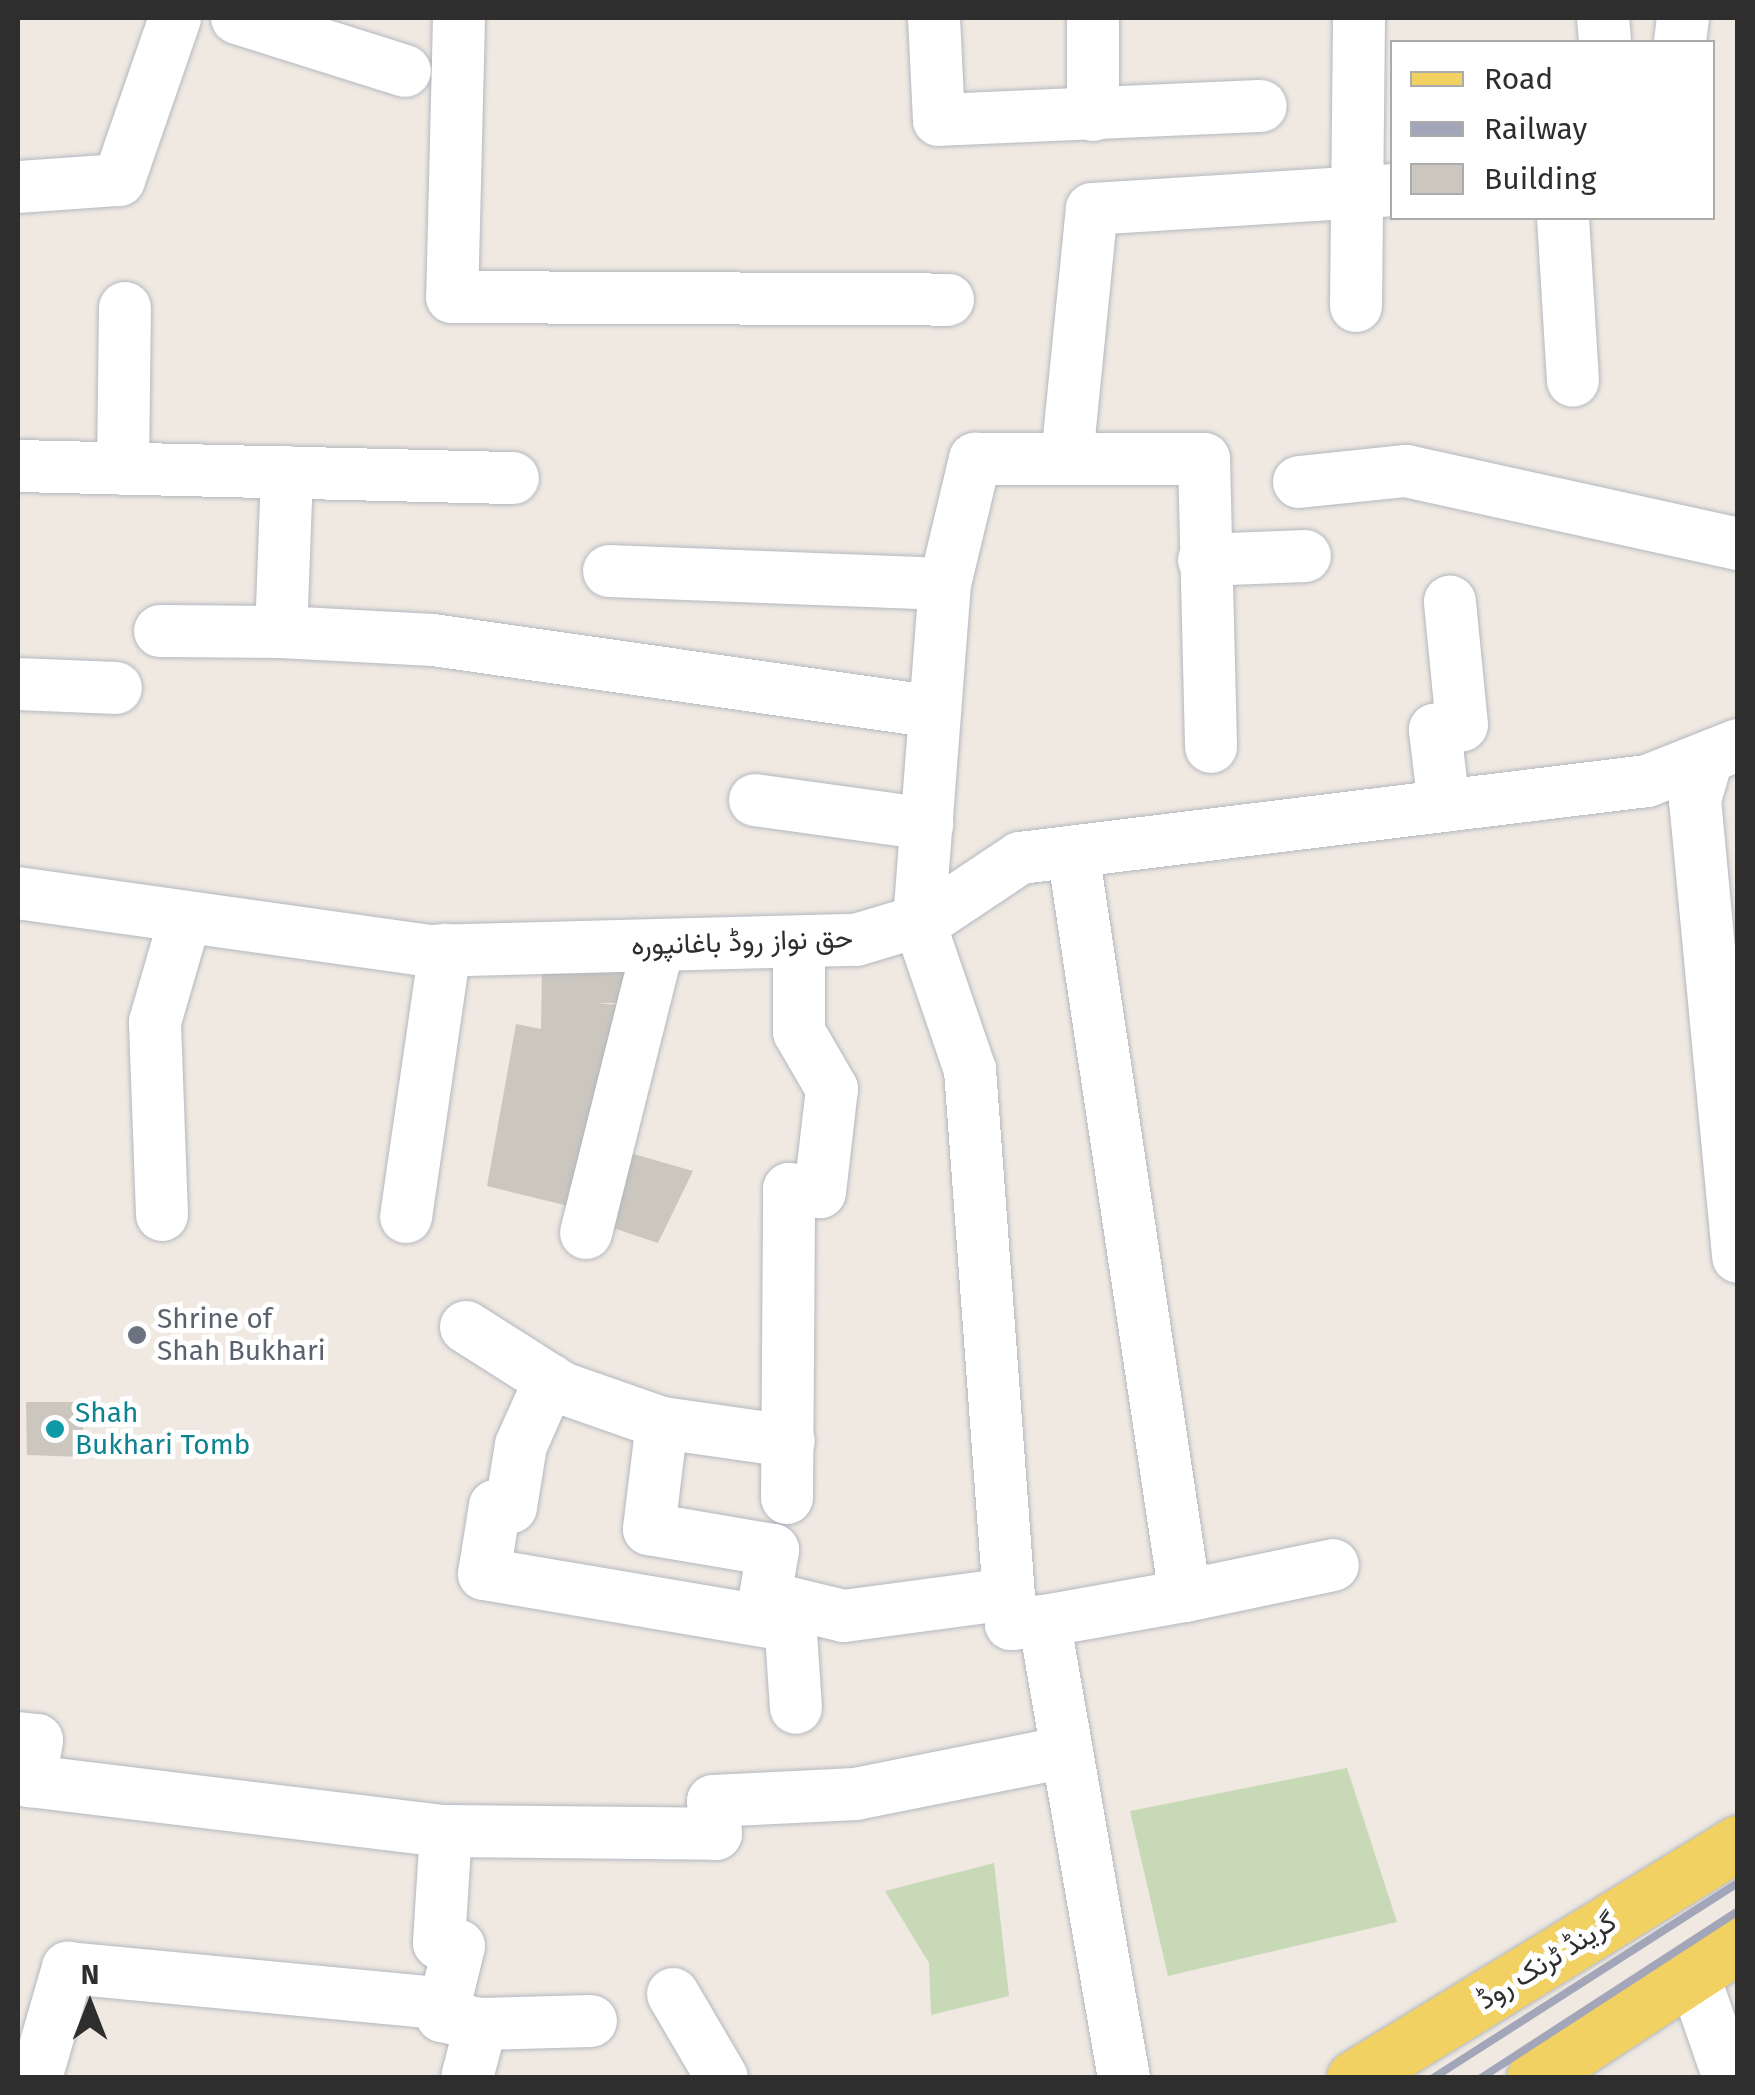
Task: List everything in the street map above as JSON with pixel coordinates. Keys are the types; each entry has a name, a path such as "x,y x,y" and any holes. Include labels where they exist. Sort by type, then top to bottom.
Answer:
{"main road":[{"name":"گرینڈ ٹرنک روڈ","path":"1354,2078 1738,1843"},
{"path":"1534,2078 1738,1944"}],"street":[{"path":"18,187 119,180 175,18"},
{"path":"237,18 404,71"},
{"path":"459,18 452,296 948,300"},
{"path":"934,18 939,120 1261,106"},
{"path":"1093,18 1094,115"},
{"path":"1356,306 1374,193 1359,18"},
{"path":"1066,458 1092,209 1374,193"},
{"path":"1563,220 1573,381"},
{"path":"124,468 125,308"},
{"path":"1124,2078 1066,1752 1026,1608 970,1070 919,922 945,584 974,460 1200,456 1211,747"},
{"path":"18,466 513,478"},
{"path":"1299,482 1406,471 1738,544"},
{"path":"281,632 287,472"},
{"path":"1204,560 1305,556"},
{"path":"609,571 945,584"},
{"path":"1444,806 1435,730 1462,725 1450,602"},
{"path":"160,632 281,632 433,640 935,712"},
{"path":"18,684 116,688"},
{"path":"1722,752 1695,800 1737,1245"},
{"name":"حق نواز روڈ باغانپورہ","path":"18,893 185,920 445,950 856,940 919,922 1020,858 1647,781 1722,752"},
{"path":"755,800 927,824"},
{"path":"1073,852 1186,1596"},
{"path":"162,1214 155,1022 185,920"},
{"path":"787,1498 789,1188 820,1192 832,1089 800,1032 800,942"},
{"path":"586,1234 658,946"},
{"path":"406,1217 445,950"},
{"path":"466,1327 550,1380 662,1423 789,1441"},
{"path":"550,1380 521,1444 510,1507 495,1506 484,1574 790,1615 844,1616 1186,1596 1333,1565"},
{"path":"662,1423 649,1529 773,1550 766,1597 790,1615 796,1708"},
{"path":"18,1738 37,1740 30,1781 446,1831 716,1834 713,1801 856,1794 1066,1752"},
{"path":"446,1831 439,1943 459,1946 466,2078"},
{"path":"36,2078 68,1968 464,2014 591,2020"},
{"path":"1693,1974 1729,2078"},
{"path":"673,1994 722,2078"}],"green space":[{"path":"1347,1768 1397,1922 1168,1976 1130,1811"},
{"path":"994,1863 1009,1996 931,2015 929,1963 885,1891"}],"building":[{"path":"647,965 635,1003 597,1003 631,1006 585,1210 487,1186 516,1024 541,1029 542,966"},
{"path":"623,1151 693,1171 658,1243 604,1225"},
{"name":"Shah Bukhari Tomb","path":"26,1402 83,1402 83,1457 27,1455"}],"railway":[{"path":"1433,2078 1738,1883"},
{"path":"1481,2078 1738,1911"}],"place":[{"name":"Shrine of Shah Bukhari","path":"137,1335"},
{"name":"Shah Bukhari Tomb","path":"55,1429"}]}
